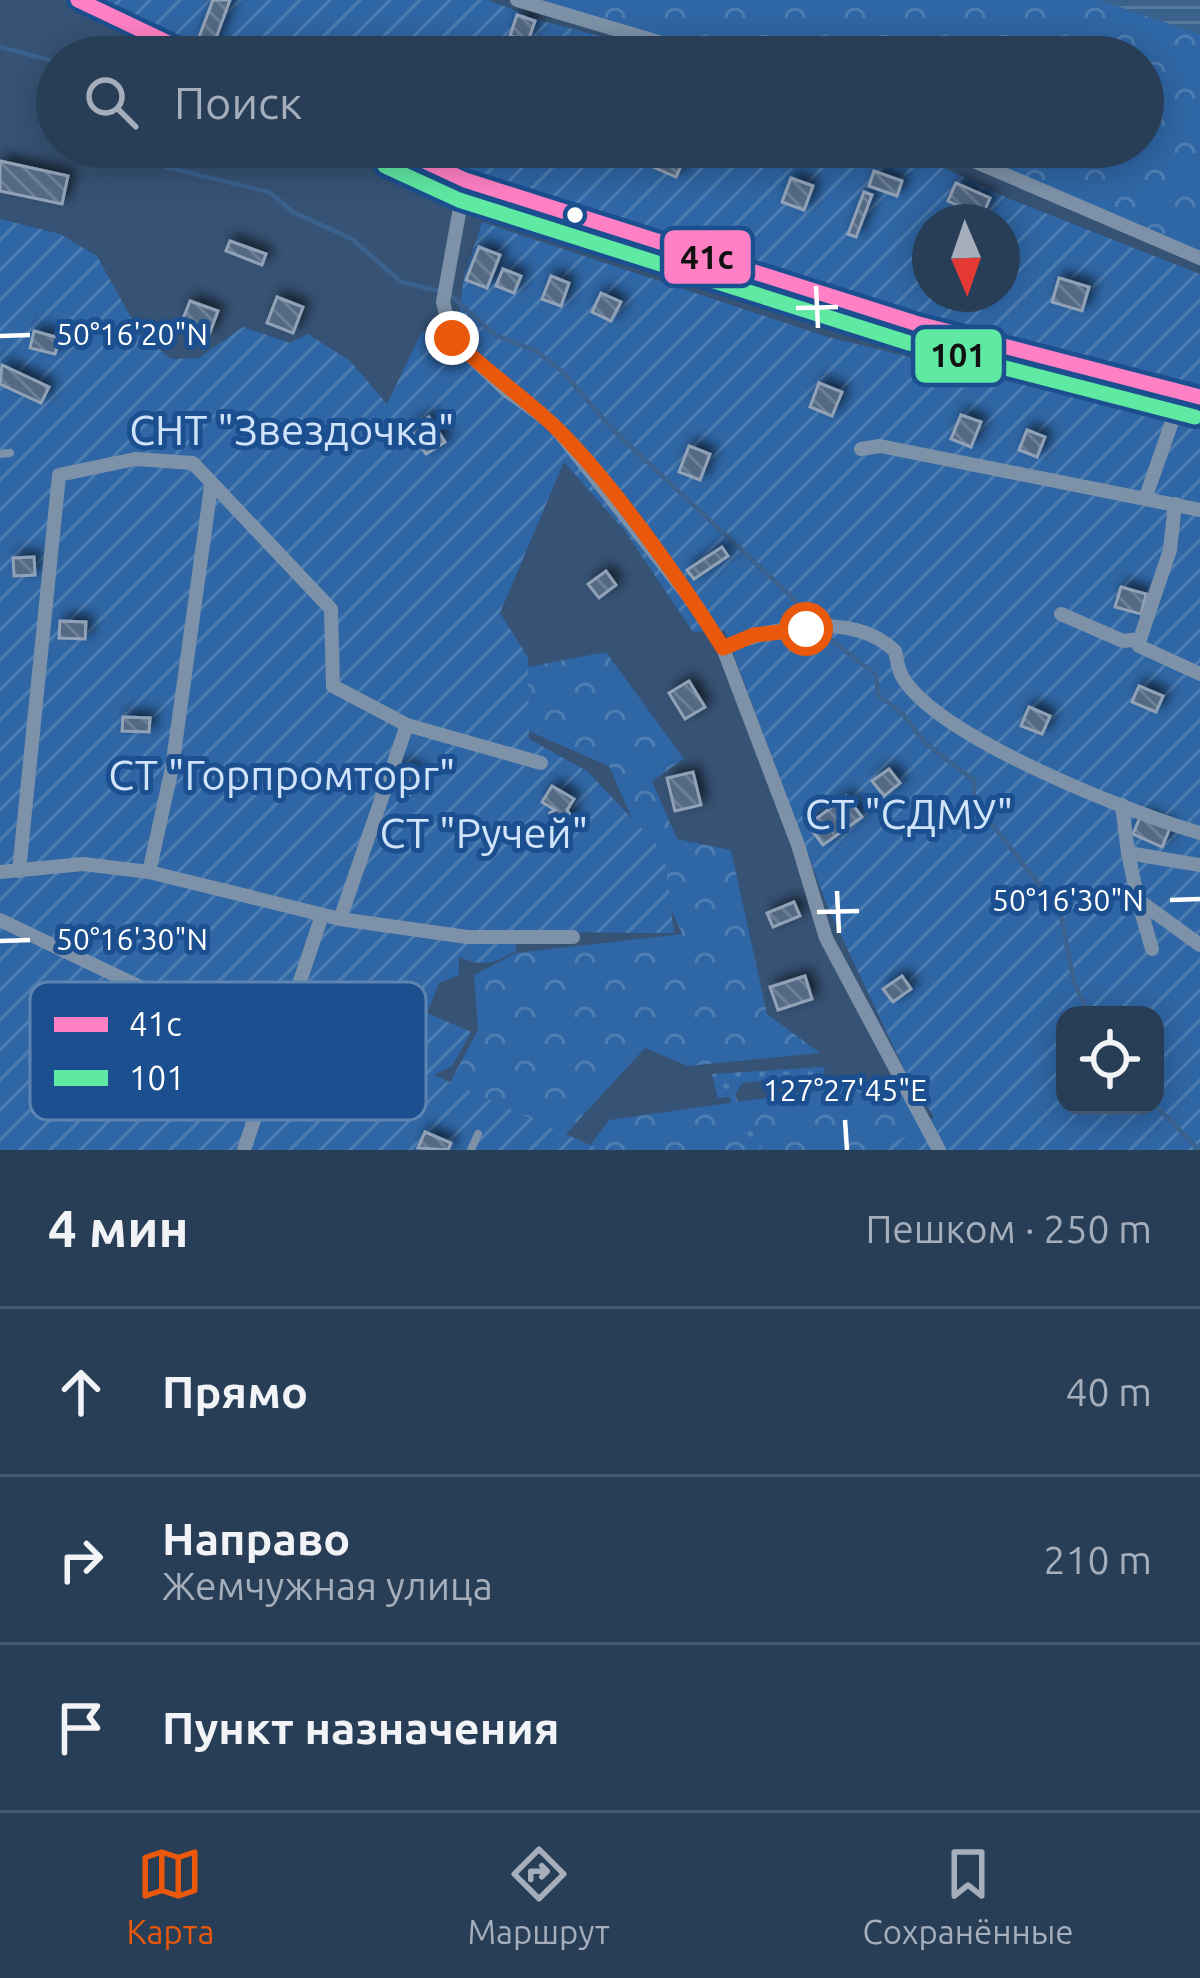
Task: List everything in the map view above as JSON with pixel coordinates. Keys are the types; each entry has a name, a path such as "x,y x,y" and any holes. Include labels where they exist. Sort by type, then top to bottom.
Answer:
{"street":[{"path":"78,0 154,36"},
{"path":"517,0 638,36"},
{"path":"439,168 915,323 1191,395 1145,499"},
{"path":"990,168 1200,258"},
{"path":"465,180 442,302 452,338 506,390 552,423 685,590 723,648 790,823 826,938 939,1150"},
{"path":"861,449 880,446 1200,510"},
{"path":"19,871 59,475 161,457 193,463 331,609 333,686 407,725 541,763"},
{"path":"149,872 172,768 211,487"},
{"path":"1175,504 1170,550 1139,646 1200,674"},
{"path":"1061,614 1123,641 1140,639"},
{"path":"723,648 754,635 806,629 867,631 895,651 900,675 954,726 1122,805 1200,833"},
{"path":"340,919 407,725"},
{"path":"1122,805 1151,949"},
{"path":"1128,853 1200,865"},
{"path":"0,872 83,864 149,872 340,919 467,937 573,937"},
{"path":"1138,900 1200,945"},
{"path":"300,982 322,915"},
{"path":"0,920 130,982"},
{"path":"244,1150 254,1120"}],"lane":[{"path":"471,1150 478,1134"}],"green space":[{"path":"99,0 488,0 600,36 172,36"},
{"path":"529,0 1099,0 1200,34 1200,262 982,168 1164,168 1164,36 653,36"},
{"path":"462,168 944,168 1007,198 1200,274 1200,386 931,322"},
{"path":"0,219 60,234 97,256 140,334 171,359 199,358 243,327 290,343 308,334 350,361 387,404 423,329 429,344 456,336 464,276 482,222 828,337 1200,428 1200,1150 884,1150 934,1117 907,1075 828,908 725,631 693,632 625,531 564,462 500,613 528,657 529,739 587,771 664,852 674,933 516,932 516,951 501,959 482,963 459,957 459,975 439,983 427,1013 471,1032 452,1066 434,1075 601,1150 0,1150"},
{"path":"606,652 684,759 652,781 677,839 731,850 767,1014 820,1053 688,1066 645,1048 551,1150 448,1086 478,1030 474,975 516,953 682,934 609,766 512,724 523,668"},
{"path":"823,1067 826,1073 742,1083 735,1095 763,1150 755,1150 729,1097 718,1098 712,1074"},
{"path":"895,1080 932,1150 587,1150 609,1120"}],"shaded area":[{"path":"1099,0 1200,0 1200,34"}],"building":[{"path":"213,0 230,0 217,36 200,36"},
{"path":"517,15 535,21 530,36 510,36"},
{"path":"0,161 68,176 62,204 0,191"},
{"path":"656,168 680,168 676,177"},
{"path":"874,171 902,181 897,196 869,186"},
{"path":"791,178 813,186 804,210 782,202"},
{"path":"956,183 990,198 987,204 948,201"},
{"path":"864,192 872,195 856,237 848,234"},
{"path":"230,241 266,254 262,265 226,251"},
{"path":"479,247 500,255 487,288 466,280"},
{"path":"503,269 521,276 514,293 496,286"},
{"path":"551,276 569,283 561,306 542,299"},
{"path":"1059,278 1089,287 1082,311 1052,302"},
{"path":"601,293 621,302 611,321 592,312"},
{"path":"277,297 303,307 293,333 267,323"},
{"path":"190,301 218,311 209,335 181,324"},
{"path":"34,331 60,338 55,354 30,348"},
{"path":"2,365 49,387 41,403 0,384"},
{"path":"819,383 842,392 832,416 810,407"},
{"path":"961,415 981,422 971,447 951,439"},
{"path":"429,417 445,442 426,454 410,429"},
{"path":"1027,430 1045,437 1037,457 1019,450"},
{"path":"689,446 710,454 700,480 679,472"},
{"path":"722,547 728,556 694,579 687,570"},
{"path":"34,557 35,575 14,576 13,558"},
{"path":"606,571 616,585 599,598 588,584"},
{"path":"1121,587 1146,594 1141,614 1115,607"},
{"path":"60,621 86,622 85,639 59,638"},
{"path":"689,681 705,707 685,719 669,693"},
{"path":"1139,686 1163,696 1156,712 1132,702"},
{"path":"1029,707 1050,716 1042,734 1021,726"},
{"path":"123,717 150,718 149,732 122,731"},
{"path":"399,765 418,771 410,794 392,788"},
{"path":"889,769 900,783 884,796 872,781"},
{"path":"693,772 701,805 675,811 667,778"},
{"path":"552,786 574,799 567,810 576,824 563,832 550,813 555,810 542,802"},
{"path":"846,796 862,817 823,845 808,825"},
{"path":"1141,815 1170,828 1162,847 1133,834"},
{"path":"794,902 800,916 773,927 767,913"},
{"path":"805,976 812,999 778,1010 770,987"},
{"path":"902,976 911,989 893,1002 883,989"},
{"path":"425,1132 451,1143 448,1150 418,1148"}],"waterway":[{"path":"0,47 36,56"},
{"path":"169,168 269,192 293,212 352,239 401,282 440,291"},
{"path":"450,295 495,335 536,351 563,372 613,430 793,598 812,623"},
{"path":"820,631 876,675 878,695 902,713 926,744 975,781 973,800 1060,911 1074,982 1085,1006"},
{"path":"1164,1114 1199,1150"}],"transit line":[{"name":"41с","path":"78,0 154,36"},
{"name":"101","path":"389,168 459,200 909,343 1195,417"},
{"name":"41с","path":"439,168 915,323 1200,397"}],"route":[{"path":"452,338 506,390 552,423 698,608 723,648 754,635 806,629"}],"park label":[{"name":"СНТ \"Звездочка\"","path":"292,430"},
{"name":"СТ \"Горпромторг\"","path":"282,775"},
{"name":"СТ \"СДМУ\"","path":"909,814"},
{"name":"СТ \"Ручей\"","path":"484,833"}]}
